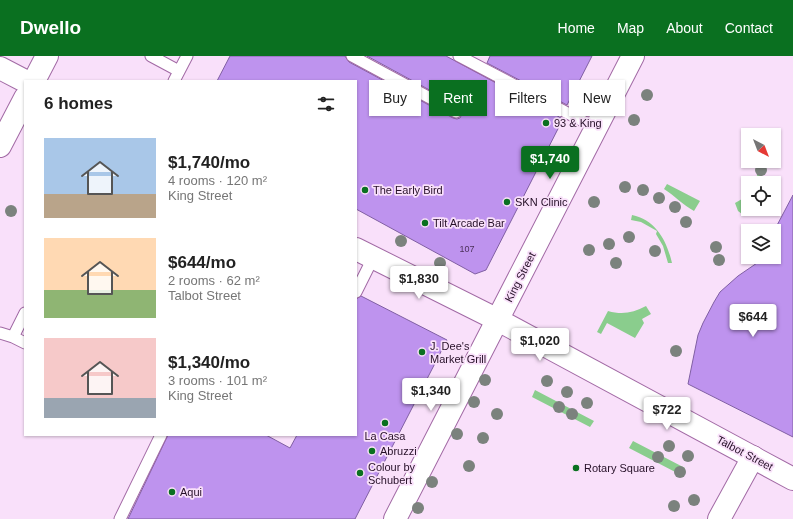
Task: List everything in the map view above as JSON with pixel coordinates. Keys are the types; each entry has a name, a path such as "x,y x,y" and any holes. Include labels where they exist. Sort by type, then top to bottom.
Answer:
{"main road":[{"path":"35,80 47,56"},
{"name":"King Street","path":"395,519 633,56"},
{"path":"0,68 24,80"},
{"path":"0,146 24,100"},
{"name":"Talbot Street","path":"365,253 498,320 793,479"},
{"path":"719,519 753,457"}],"lane":[{"path":"152,56 179,71"},
{"path":"174,80 187,56"},
{"path":"459,56 596,128"},
{"path":"357,57 429,97"},
{"path":"357,288 365,253"},
{"path":"13,337 24,315"},
{"path":"0,333 24,342"},
{"path":"120,519 161,436"}],"green space":[{"path":"761,168 766,168 762,176 757,176"},
{"path":"667,184 700,201 694,211 664,189"},
{"path":"741,200 741,213 738,211 735,203"},
{"path":"632,215 648,222 654,227 659,233 667,247 672,263 668,263 663,246 656,234 657,231 641,222 631,220"},
{"path":"646,306 651,314 642,319 644,323 635,338 607,323 601,334 597,332 608,311 627,313"},
{"path":"535,390 594,421 590,427 532,397"},
{"path":"633,441 685,468 681,475 629,448"}],"building":[{"path":"230,56 345,56 349,62 382,80 369,80 369,116 421,116 421,101 429,105 429,116 449,116 457,119 461,116 487,116 487,80 429,80 429,90 421,85 421,80 411,80 367,56 446,56 495,82 495,116 557,116 563,119 486,270 475,274 357,210 357,80 218,80"},
{"path":"490,56 592,56 580,80 569,80 569,101 567,105 561,102 561,80 519,80 487,63"},
{"path":"793,195 793,437 688,384 698,335 720,292 738,276 756,264 781,264 781,224 778,224"},
{"path":"361,296 447,340 355,519 128,519 168,436 268,436 290,448 296,436 357,436 357,298"}],"place":[{"name":"93 & King","path":"546,123"},
{"name":"The Early Bird","path":"365,190"},
{"name":"SKN Clinic","path":"507,202"},
{"name":"Tilt Arcade Bar","path":"425,223"},
{"name":"J. Dee's Market Grill","path":"422,352"},
{"name":"La Casa","path":"385,423"},
{"name":"Abruzzi","path":"372,451"},
{"name":"Rotary Square","path":"576,468"},
{"name":"Colour by Schubert","path":"360,473"},
{"name":"Aqui","path":"172,492"}]}
